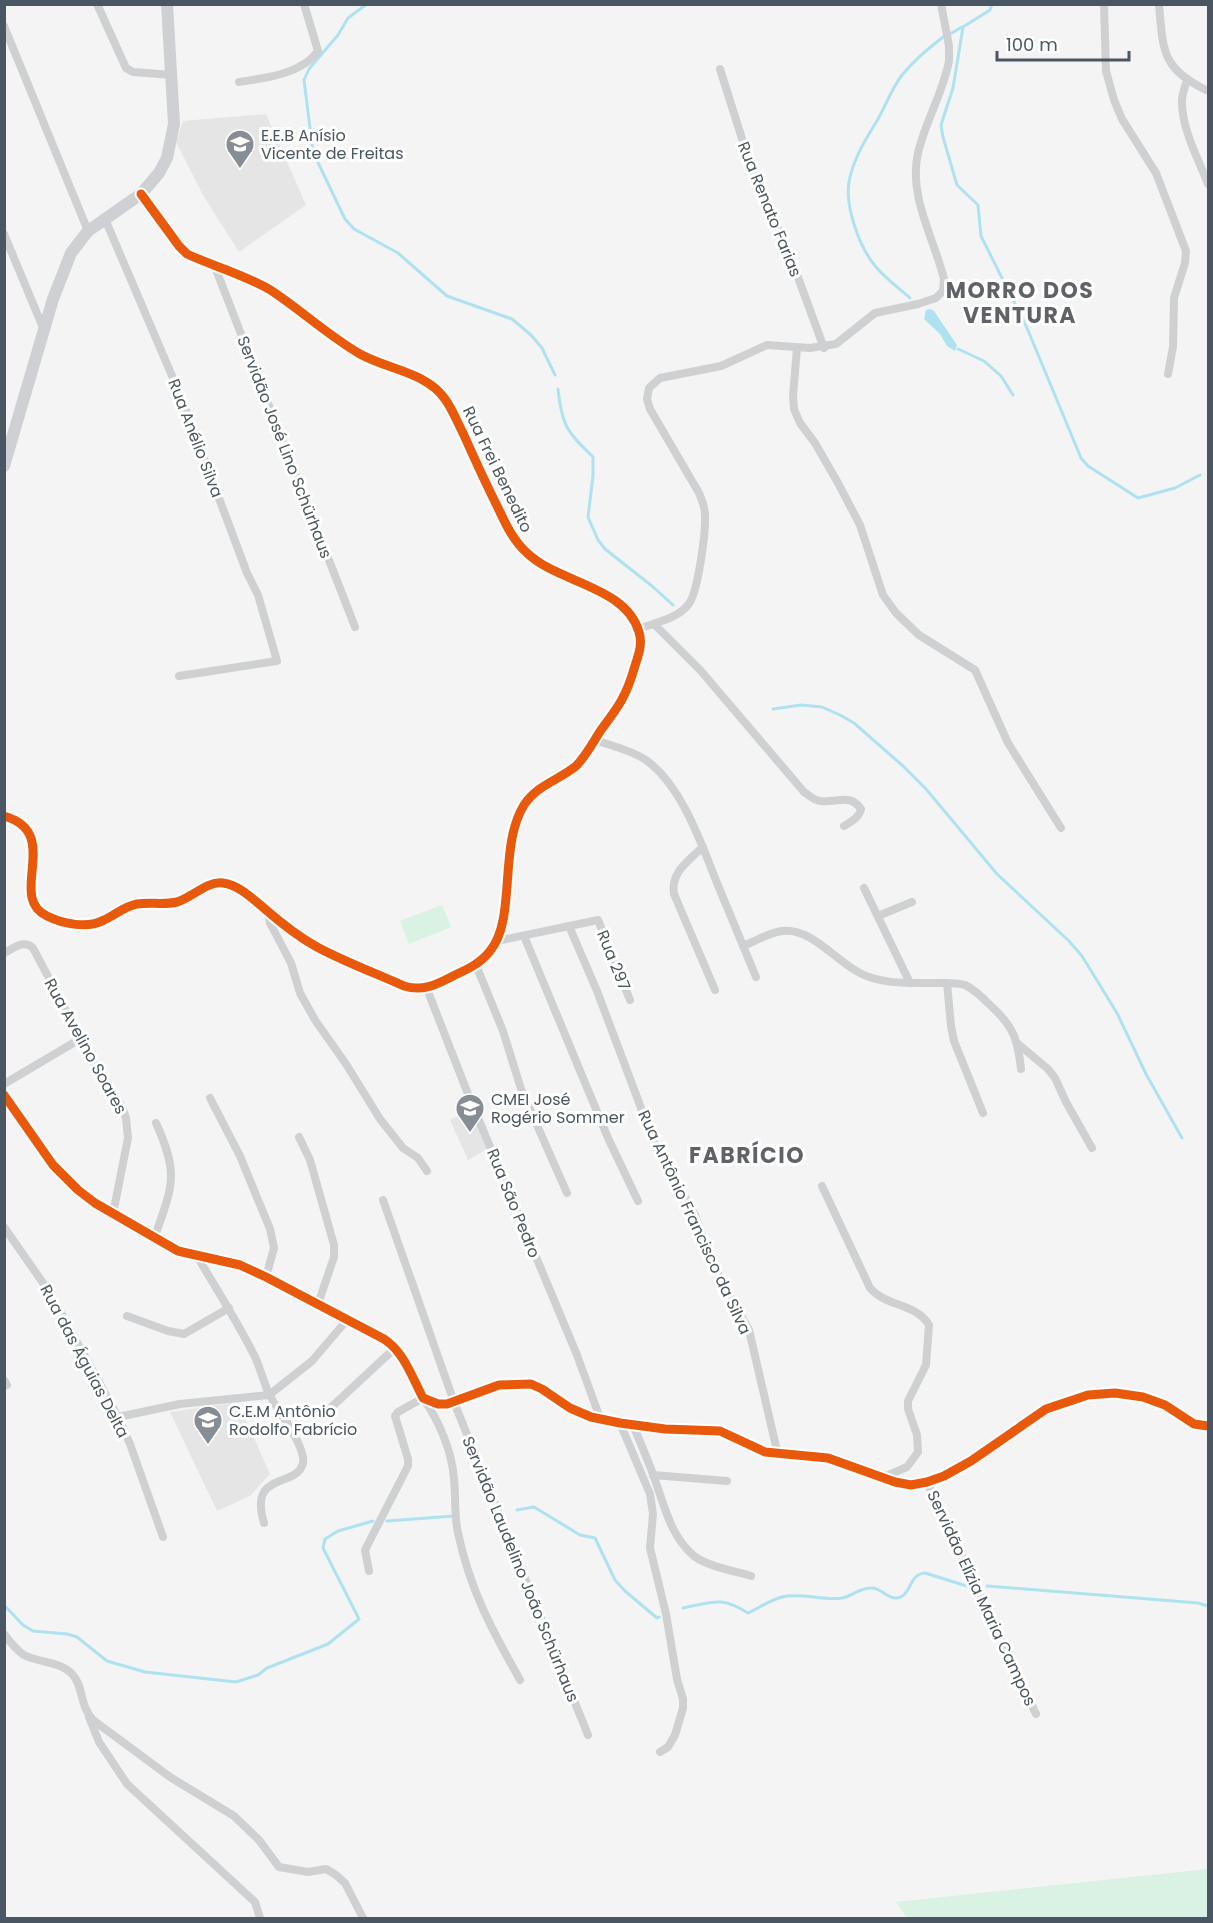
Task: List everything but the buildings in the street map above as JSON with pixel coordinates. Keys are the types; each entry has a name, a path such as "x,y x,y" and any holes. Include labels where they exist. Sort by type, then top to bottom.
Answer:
{"main road":[{"path":"4,466 52,299 68,258 88,231 141,194 159,173 171,148 174,124 167,4"}],"street":[{"path":"97,4 126,68 133,72 172,75"},
{"path":"239,82 272,77 302,64 316,54 318,51 304,4"},
{"path":"4,816 22,824 31,837 34,857 32,902 38,911 50,918 80,925 97,924 135,904 178,902 209,886 222,883 249,895 317,947 404,986 414,989 428,988 476,965 490,952 497,941 502,925 512,835 519,814 533,794 577,765 619,707 629,689 640,647 638,629 682,611 692,600 696,587 705,514 699,493 650,409 647,399 649,388 663,377 721,366 767,345 824,348 836,344 875,314 929,301 938,297 944,289 943,275 919,199 916,171 920,145 948,65 949,46 941,4"},
{"path":"1104,4 1106,70 1114,100 1122,119 1156,173 1186,251 1185,263 1174,298 1173,347 1168,374"},
{"path":"1159,4 1162,37 1171,63 1186,80 1209,91"},
{"path":"4,26 88,231"},
{"name":"Rua Renato Farias","path":"720,69 747,155 792,261 824,348"},
{"path":"1186,80 1182,95 1185,120 1190,140 1209,184"},
{"name":"Rua Frei Benedito","path":"141,194 187,254 271,291 363,355 425,380 434,386 451,408 486,485 519,545 551,570 615,600 628,611 638,629"},
{"name":"Rua Anélio Silva","path":"105,219 181,397 247,573 258,596 277,661 179,676"},
{"path":"4,234 44,330"},
{"name":"Servidão José Lino Schürhaus","path":"215,267 354,627"},
{"path":"797,348 794,409 860,525 883,595 896,613 919,635 975,670 1008,743 1061,828"},
{"path":"654,624 701,672 804,792 820,801 846,799 859,806 860,814 844,826"},
{"path":"595,740 631,752 652,765 665,779 683,806 703,847 756,977"},
{"path":"703,847 682,867 672,884 674,894 715,990"},
{"path":"864,888 910,983"},
{"path":"878,916 912,902"},
{"path":"268,911 270,922 291,963 300,993 315,1020 380,1119 403,1148 418,1158 427,1171"},
{"name":"Rua 297","path":"569,926 598,920 630,1000"},
{"path":"497,941 569,926"},
{"name":"Rua Antônio Francisco da Silva","path":"569,926 597,991 655,1144 695,1215 711,1261 749,1330 778,1455"},
{"path":"743,946 773,933 798,932 806,935 850,968 864,975 890,982 947,982 965,985 980,995 1007,1021 1017,1043 1021,1068"},
{"path":"524,936 608,1138 638,1201"},
{"name":"Rua Avelino Soares","path":"4,953 24,944 33,948 80,1039 123,1109 128,1138 113,1214"},
{"path":"476,965 503,1030 521,1089 567,1193"},
{"path":"947,982 954,1041 983,1113"},
{"name":"Rua São Pedro","path":"428,988 468,1094 577,1355 600,1418"},
{"path":"4,1084 80,1039"},
{"path":"1017,1043 1048,1069 1055,1078 1092,1148"},
{"path":"4,1095 44,1153 62,1175 86,1197 178,1251 240,1265 396,1347 434,1414 452,1462 457,1527 470,1579 489,1624 520,1680"},
{"path":"210,1098 240,1156 270,1229 274,1248 266,1277"},
{"path":"154,1236 168,1199 172,1176 168,1152 156,1123"},
{"path":"299,1137 310,1160 334,1245 334,1257 318,1304"},
{"path":"822,1186 870,1288 884,1300 916,1311 929,1325 926,1365 908,1401 908,1409 917,1435 918,1452 907,1467 884,1477"},
{"name":"Servidão Laudelino João Schürhaus","path":"383,1200 454,1402 588,1735"},
{"name":"Rua das Águias Delta","path":"4,1227 50,1293 118,1417 164,1537"},
{"path":"197,1256 229,1308 256,1359 269,1395 298,1444 303,1457 303,1466 297,1472 267,1489 260,1498 259,1508 264,1523"},
{"path":"127,1316 168,1331 184,1334 229,1308"},
{"path":"118,1417 172,1406 269,1395 312,1361 347,1320"},
{"path":"323,1415 396,1347"},
{"path":"423,1398 440,1404 454,1402 495,1386 525,1383 542,1389 573,1410 620,1424 665,1429 720,1431 759,1450 778,1455 828,1458 906,1484 927,1482 944,1476 971,1461 1046,1409 1088,1395 1115,1393 1143,1397 1165,1405 1194,1424 1209,1426"},
{"path":"369,1571 365,1550 408,1466 395,1416 423,1398"},
{"path":"620,1424 650,1494 653,1514 650,1548 683,1699 683,1708 672,1742 660,1752"},
{"path":"633,1425 671,1526 694,1556 707,1563 751,1576"},
{"path":"653,1474 727,1481"},
{"name":"Servidão Elízia Maria Campos","path":"927,1482 1036,1714"},
{"path":"4,1634 23,1654 61,1666 70,1672 77,1680 83,1704 99,1742 127,1784 255,1902 260,1918"},
{"path":"88,1714 170,1778 234,1816 259,1840 279,1867 308,1872 326,1869 336,1875 345,1883 363,1918"}],"shaded area":[{"name":"E.E.B Anísio Vicente de Freitas","path":"266,114 306,205 239,252 204,197 176,142 183,121"},
{"name":"CMEI José Rogério Sommer","path":"472,1109 489,1148 468,1160 450,1120"},
{"path":"238,1402 270,1474 250,1496 217,1511 170,1412"}],"green space":[{"path":"442,905 451,927 409,944 400,921"},
{"path":"1208,1869 1208,1918 907,1918 896,1902"}],"water":[{"path":"926,310 934,311 957,345 955,351 947,346 940,334 924,319"}],"waterway":[{"path":"367,4 348,18 338,35 309,69 304,80 313,152 345,219 354,229 398,253 447,296 512,319 542,348 555,375"},
{"path":"992,4 990,10 963,27 953,88 941,125 957,185 978,205 981,236 1027,328 1081,458 1088,466 1138,498 1175,488 1200,475"},
{"path":"950,34 962,27"},
{"path":"910,298 880,271 864,248 854,224 848,188 858,154 898,80 916,60 943,37"},
{"path":"958,349 984,361 1001,376 1013,395"},
{"path":"558,389 567,428 593,457 588,517 598,540 605,549 673,605"},
{"path":"773,709 801,705 822,707 840,715 854,723 926,789 997,874 1082,956 1117,1013 1146,1074 1182,1138"},
{"path":"517,1510 534,1507 580,1535 595,1538 615,1580 657,1618 659,1617"},
{"path":"387,1521 454,1516"},
{"path":"4,1605 23,1625 33,1631 77,1637 107,1661 145,1672 236,1682 258,1675 267,1668 328,1644 359,1619 323,1548 325,1539 338,1531 373,1521"},
{"path":"683,1608 710,1602 723,1602 748,1613 782,1597 797,1595 842,1598 863,1589 872,1588 896,1598 905,1594 916,1577 925,1573 970,1587"},
{"path":"987,1586 1198,1603 1208,1606"}],"cycle path":[{"path":"4,816 21,824 30,836 33,850 31,895 36,907 53,919 83,925 98,923 133,905 177,902 211,884 229,884 246,893 290,930 349,963 411,988 430,986 474,965 490,951 498,937 503,920 512,841 516,822 524,805 535,792 569,771 583,758 625,695 640,650 639,632 632,617 620,604 590,586 540,563 518,544 505,523 453,412 437,390 417,377 360,354 262,285 187,254 141,194"},
{"path":"4,1095 53,1165 95,1203 178,1251 240,1265 384,1339 402,1358 423,1398 438,1404 447,1404 499,1385 531,1384 570,1408 591,1417 665,1429 720,1431 765,1452 828,1458 895,1482 911,1485 944,1476 971,1461 1046,1409 1088,1395 1115,1393 1143,1397 1165,1405 1194,1424 1208,1426"}],"place":[{"name":"E.E.B Anísio Vicente de Freitas","path":"240,170"},
{"name":"CMEI José Rogério Sommer","path":"470,1134"},
{"name":"C.E.M Antônio Rodolfo Fabrício","path":"208,1446"}],"district":[{"name":"MORRO DOS VENTURA","path":"1020,302"},
{"name":"FABRÍCIO","path":"747,1155"}]}
